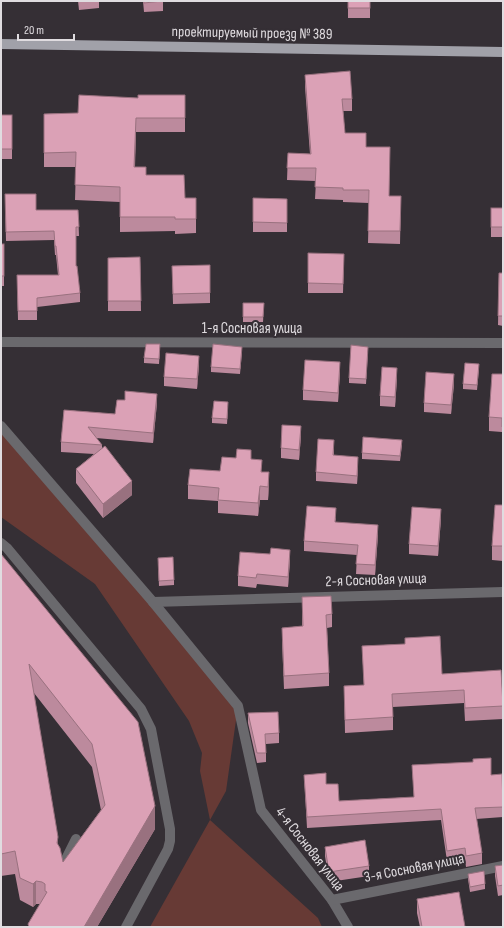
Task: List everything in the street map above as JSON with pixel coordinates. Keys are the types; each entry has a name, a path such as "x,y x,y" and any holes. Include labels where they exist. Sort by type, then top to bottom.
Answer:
{"main road":[{"name":"проектируемый проезд № 389","path":"1,44 503,52"}],"street":[{"name":"1-я Сосновая улица","path":"1,342 503,343"},
{"name":"4-я Сосновая улица","path":"1,426 153,602 238,706 261,810 332,900 348,927"},
{"path":"1,543 12,554 141,710 152,729 170,829 170,841 164,856 126,927"},
{"name":"2-я Сосновая улица","path":"153,602 503,592"},
{"path":"63,864 76,840"},
{"name":"3-я Сосновая улица","path":"332,900 503,866"}],"shaded area":[{"path":"1,431 238,706 226,791 210,820 200,771 202,753 189,721 95,584 1,517"},
{"path":"210,820 318,918 322,927 150,927"}],"building":[{"path":"144,1 162,1 144,3"},
{"path":"348,1 370,1 370,8 348,8"},
{"path":"350,71 352,99 342,99 345,133 366,133 366,147 390,147 389,196 401,196 400,231 368,231 369,190 343,190 343,188 315,187 316,168 287,168 288,153 311,154 305,75"},
{"path":"79,95 138,98 138,95 185,95 185,118 136,118 134,167 146,167 146,175 184,175 185,198 196,198 196,219 175,219 175,217 120,217 120,187 75,185 76,152 44,153 44,114 78,113"},
{"path":"1,115 12,115 12,149 1,149"},
{"path":"5,194 36,194 36,210 78,210 79,227 76,227 76,266 80,293 37,298 37,311 18,311 17,275 59,275 56,246 54,231 6,232"},
{"path":"253,198 287,199 287,223 253,222"},
{"path":"491,208 503,208 503,227 491,227"},
{"path":"1,244 4,244 4,276 1,276"},
{"path":"308,253 344,254 343,284 308,283"},
{"path":"140,257 141,301 108,301 108,258"},
{"path":"210,265 210,293 173,294 172,266"},
{"path":"499,273 503,273 503,316 498,316"},
{"path":"243,303 264,303 263,317 243,317"},
{"path":"146,344 160,344 159,359 144,358"},
{"path":"213,344 242,347 240,369 211,367"},
{"path":"351,345 368,347 366,379 349,378"},
{"path":"166,353 199,356 197,379 164,377"},
{"path":"305,360 340,362 338,393 303,390"},
{"path":"465,363 479,364 477,385 463,384"},
{"path":"382,367 397,368 395,397 380,396"},
{"path":"426,372 454,374 451,405 424,403"},
{"path":"492,374 503,374 503,427 502,418 489,417"},
{"path":"125,391 157,394 153,433 88,427 102,445 61,442 64,410 115,414 117,400 125,400"},
{"path":"214,401 228,402 227,419 212,418"},
{"path":"282,425 301,426 299,450 281,448"},
{"path":"363,437 402,440 400,456 362,453"},
{"path":"318,439 334,440 333,455 358,457 357,476 316,472"},
{"path":"105,446 132,481 103,504 76,469"},
{"path":"237,449 251,450 251,459 262,460 261,472 269,472 268,487 260,486 258,503 218,500 219,488 188,485 190,469 220,471 222,457 236,458"},
{"path":"495,505 503,505 503,546 492,546"},
{"path":"307,506 336,508 335,522 378,525 375,565 356,564 358,545 304,541"},
{"path":"412,507 441,509 438,546 409,544"},
{"path":"271,548 290,550 288,577 257,574 256,578 238,576 240,552 270,554"},
{"path":"1,554 138,722 155,806 84,927 29,927 28,924 47,892 45,891 45,884 36,881 33,884 20,878 15,851 1,854","holes":["29,664 92,744 105,805 63,862 60,848 57,843 58,837"]},
{"path":"173,557 174,580 159,581 158,558"},
{"path":"331,596 332,614 326,615 329,673 284,676 282,628 303,626 302,597"},
{"path":"440,636 442,674 501,670 503,706 465,708 464,690 392,694 393,717 345,720 344,686 364,685 362,646 405,644 405,638"},
{"path":"278,712 279,733 265,734 266,753 257,753 248,713"},
{"path":"491,758 491,775 502,774 503,807 475,808 482,853 466,856 465,848 447,851 441,809 307,817 304,775 326,773 326,784 338,784 339,801 414,797 412,765 473,762 473,759"},
{"path":"365,840 369,866 329,872 325,847"},
{"path":"503,865 503,885 498,886 495,866"},
{"path":"484,871 485,884 470,887 468,874"},
{"path":"459,892 465,927 422,927 417,899"}]}
